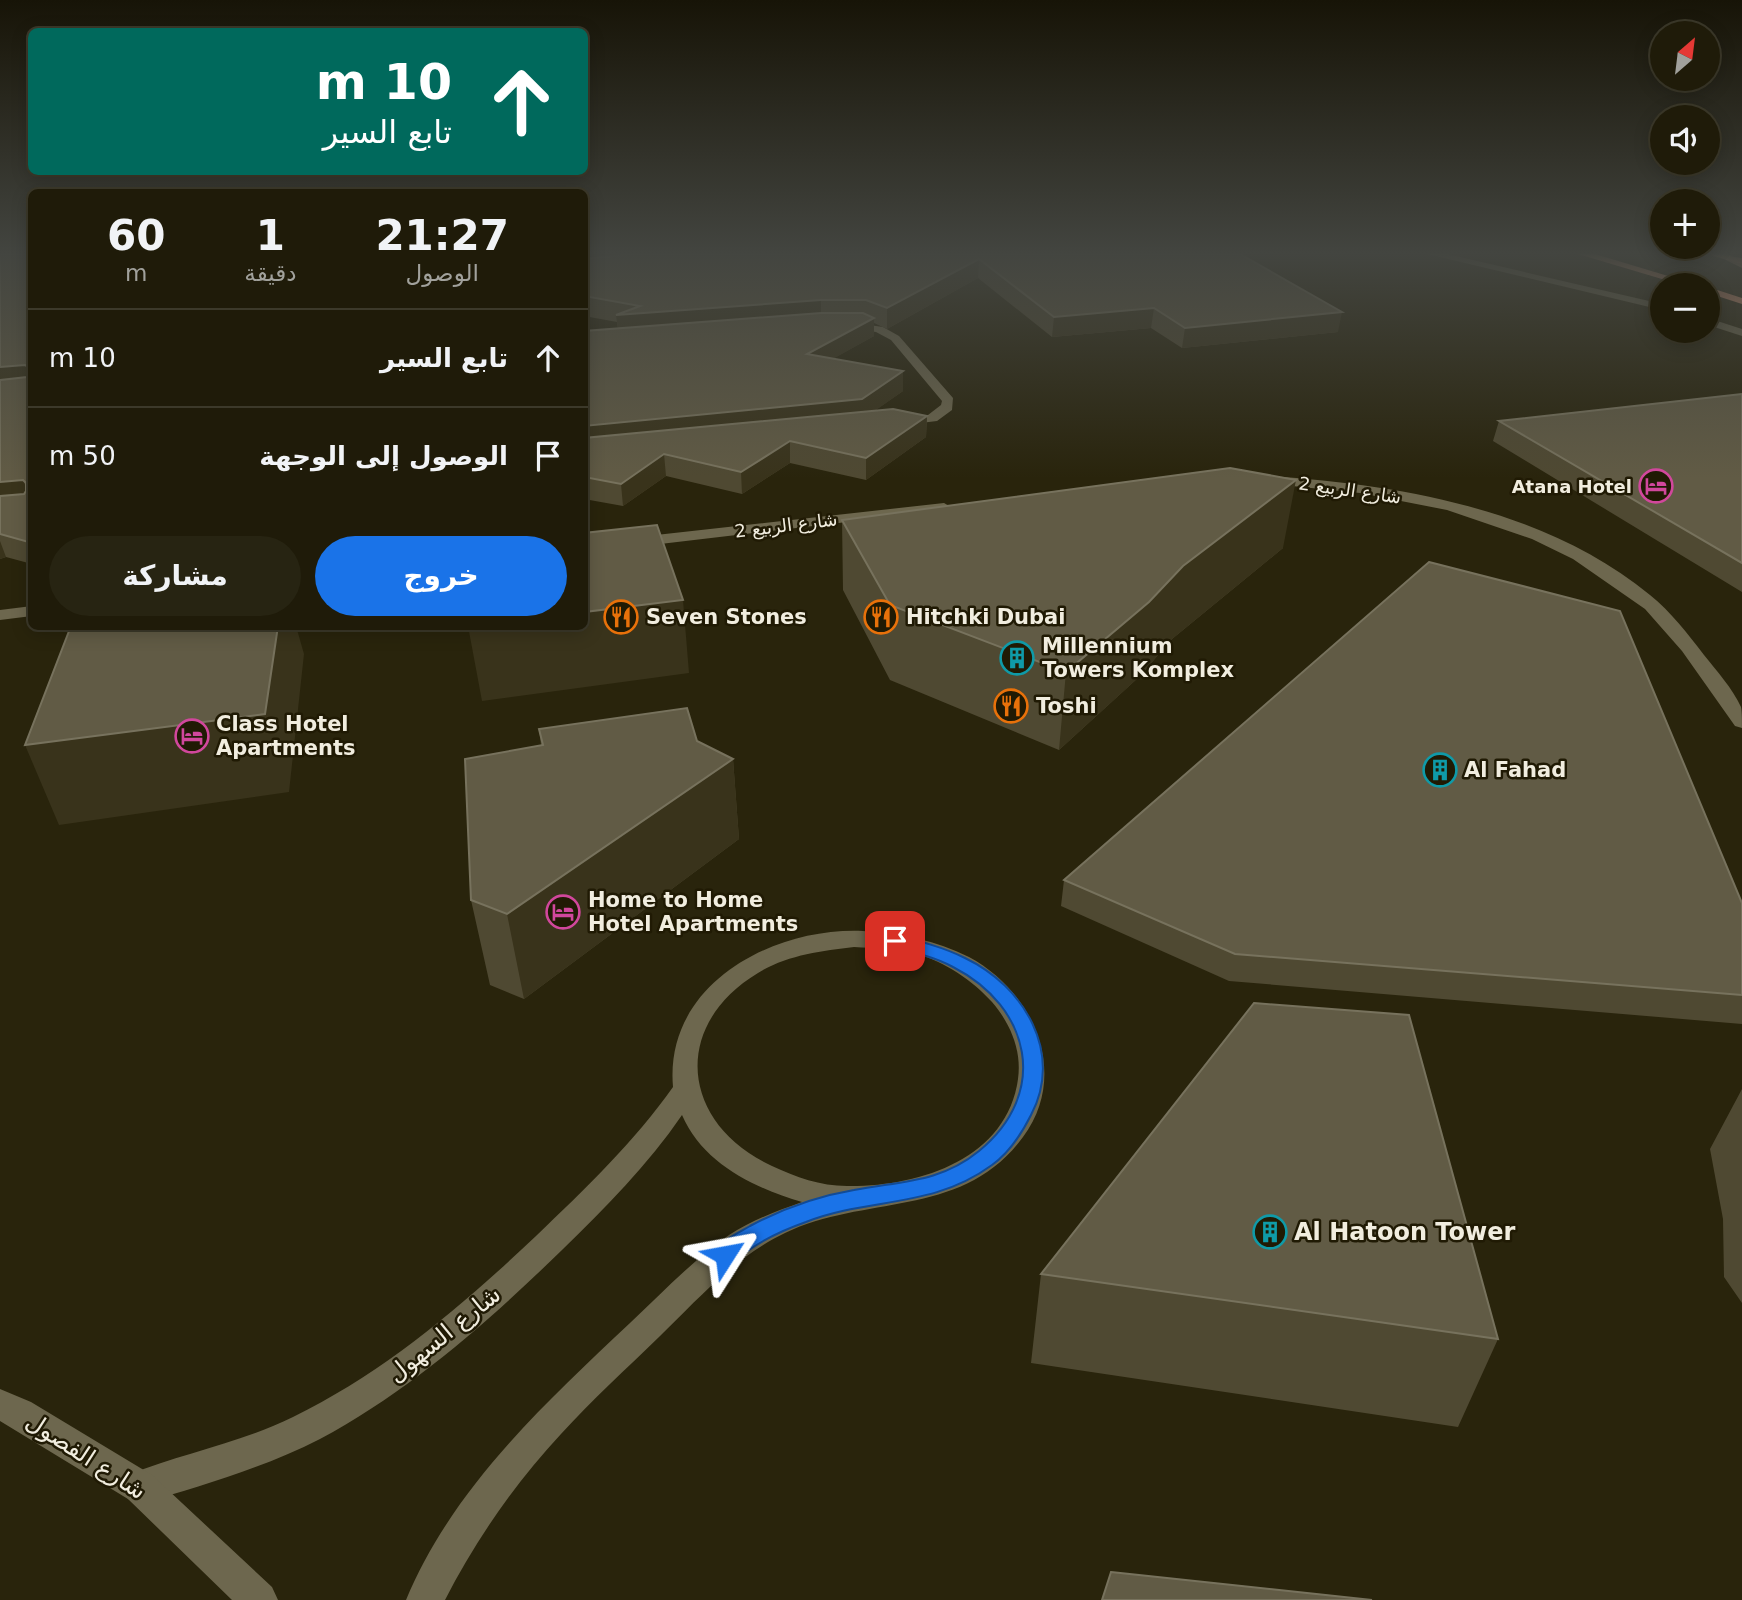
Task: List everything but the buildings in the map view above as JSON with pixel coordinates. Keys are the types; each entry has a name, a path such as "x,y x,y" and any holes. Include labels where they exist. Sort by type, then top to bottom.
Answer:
{"street":[{"path":"875,329 889,333 948,401 947,407 932,418 888,424"},
{"name":"شارع الربيع 2","path":"1258,480 1384,492 1461,509 1532,534 1597,566 1650,603 1688,645 1742,722"},
{"name":"شارع الربيع 2","path":"588,548 960,505"},
{"path":"0,615 28,612"},
{"path":"425,1600 446,1560 496,1486 548,1423 709,1268 741,1243 777,1223 815,1209 855,1199 903,1194 948,1180 986,1158 1012,1130 1029,1099 1035,1066 1028,1034 1010,1003 989,981 961,963 929,949 895,941 854,939 815,943 776,954 737,975 705,1005 687,1040 684,1091 699,1124 724,1153 761,1177 806,1193 855,1199"},
{"name":"شارع السهول","path":"141,1487 224,1462 305,1428 379,1386 433,1347 501,1289 616,1177 647,1142 684,1091"},
{"name":"شارع الفصول","path":"0,1405 19,1413 141,1487 259,1600"}],"place":[{"name":"Atana Hotel","path":"1656,486"},
{"name":"Seven Stones","path":"621,617"},
{"name":"Hitchki Dubai","path":"881,617"},
{"name":"Millennium Towers Komplex","path":"1017,658"},
{"name":"Toshi","path":"1011,706"},
{"name":"Class Hotel Apartments","path":"192,736"},
{"name":"Al Fahad","path":"1440,770"},
{"name":"Home to Home Hotel Apartments","path":"563,912"},
{"name":"Al Hatoon Tower","path":"1270,1232"}],"route":[{"path":"725,1255 777,1223 815,1209 855,1199 903,1194 948,1180 986,1158 1012,1130 1021,1115 1029,1099 1035,1066 1028,1034 1010,1003 989,981 961,963 929,949 895,941"}]}
